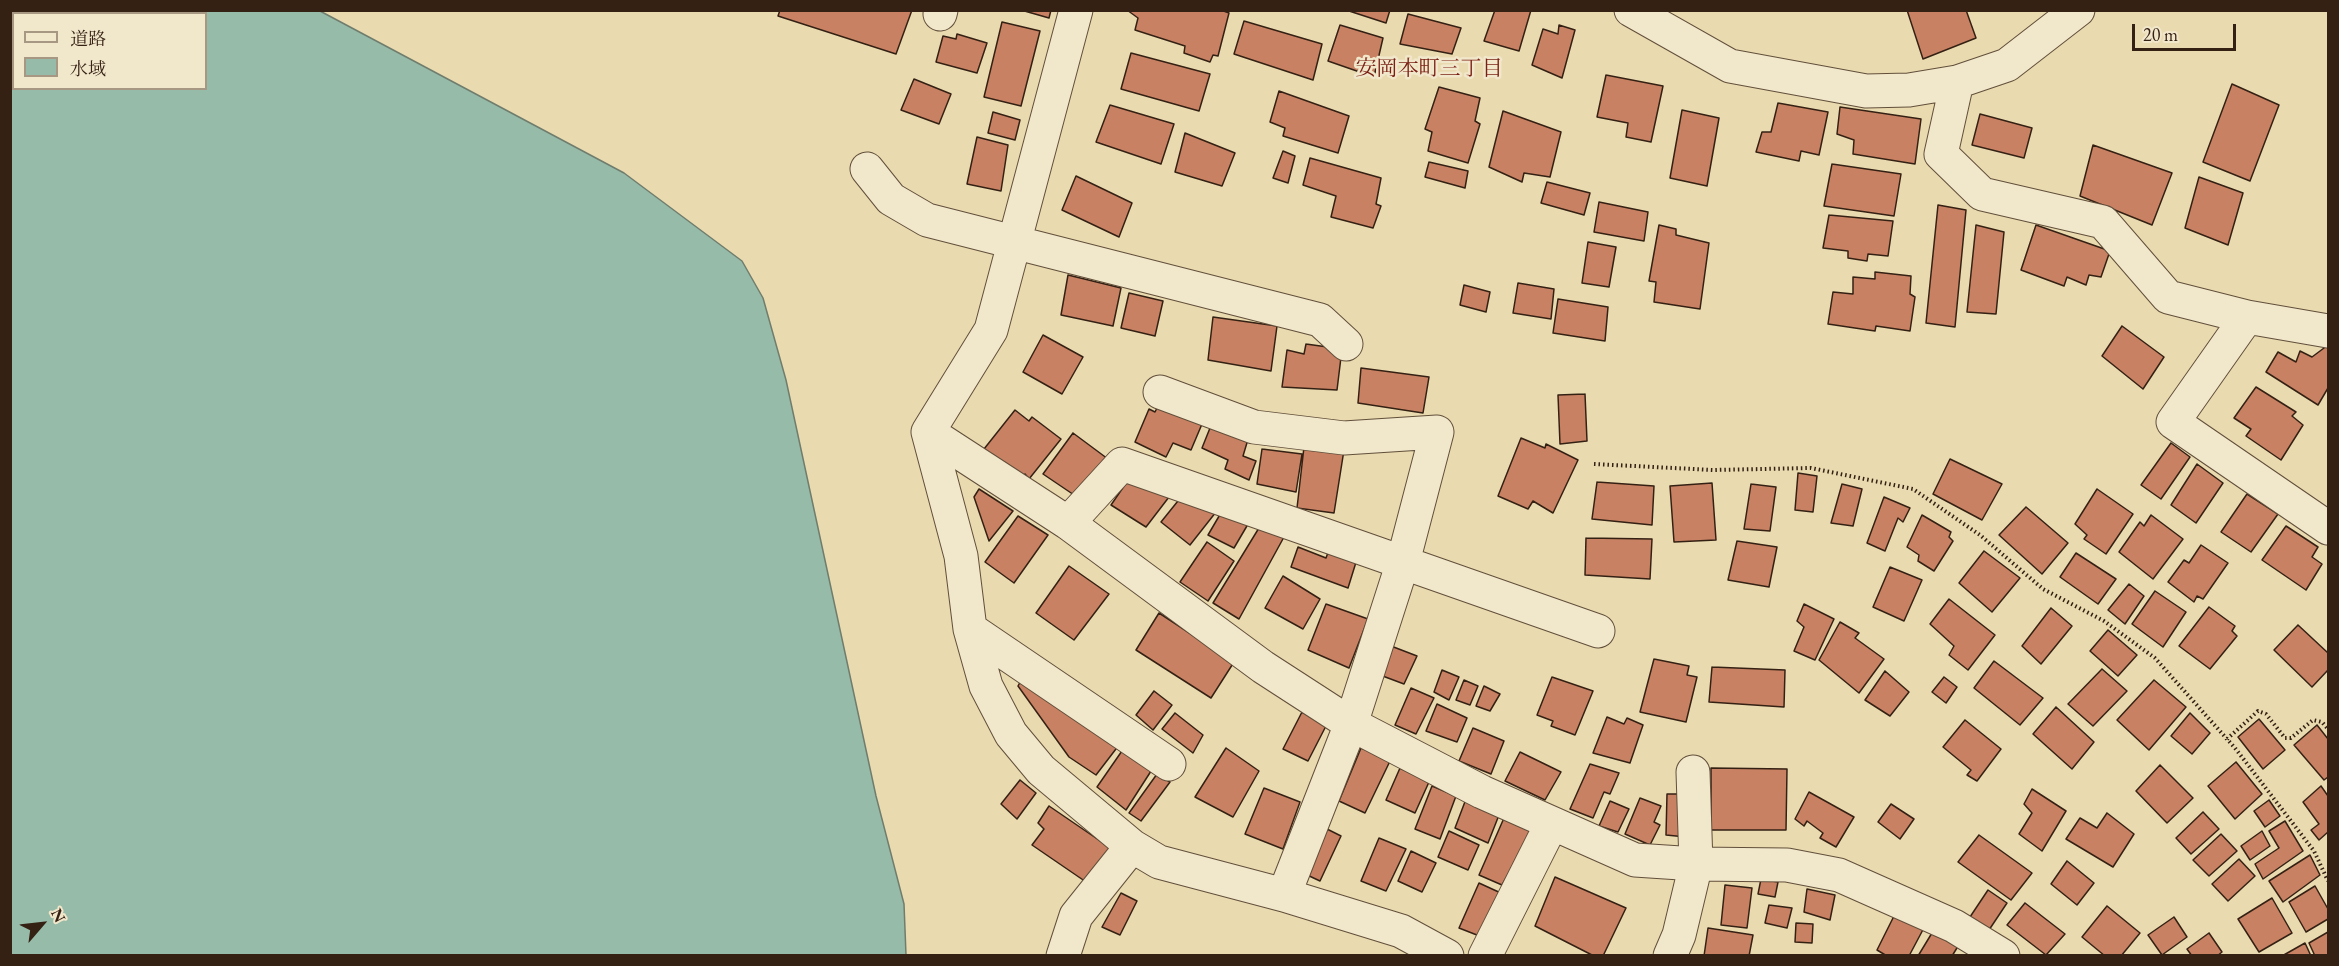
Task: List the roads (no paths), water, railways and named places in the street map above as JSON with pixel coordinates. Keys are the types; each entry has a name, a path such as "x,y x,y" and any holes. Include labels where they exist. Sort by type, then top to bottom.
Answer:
{"street":[{"path":"1076,10 991,330 928,432 961,556 970,629 986,686 1011,734 1041,770 1132,846 1159,862 1284,895 1401,931 1447,956"},
{"path":"1631,10 1730,66 1866,91 1909,90 1957,82 2007,66 2078,10"},
{"path":"1957,82 1941,154 1982,194 2103,222 2168,297 2247,317 2328,331"},
{"path":"867,169 891,199 927,220 1320,320 1346,344"},
{"path":"2247,317 2173,422 2328,528"},
{"path":"1160,392 1254,428 1344,438 1437,432 1403,562 1351,724 1284,895"},
{"path":"928,432 1068,522 1263,667 1351,724 1482,792 1551,825 1635,860 1696,864 1787,865 1839,875 1954,926 2003,956"},
{"path":"1068,522 1122,464 1598,630"},
{"path":"970,629 1168,764"},
{"path":"1670,956 1679,935 1696,864 1693,772"},
{"path":"1485,956 1551,825"},
{"path":"1063,956 1076,916 1132,846"}],"water":[{"path":"10,11 320,11 624,173 742,261 763,298 786,380 876,796 904,904 906,955 11,955"}],"district":[{"name":"安岡本町三丁目","path":"1429,69"}]}
